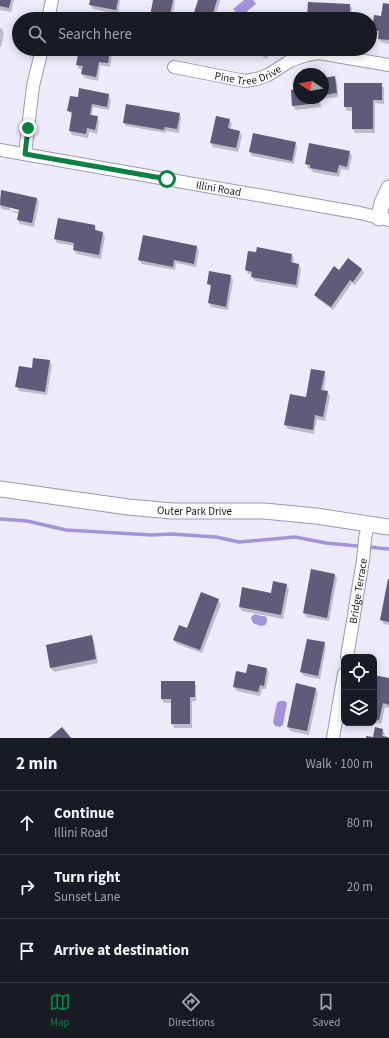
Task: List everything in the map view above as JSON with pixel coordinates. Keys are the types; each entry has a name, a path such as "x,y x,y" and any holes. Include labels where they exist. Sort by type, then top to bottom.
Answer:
{"street":[{"path":"49,12 52,0"},
{"path":"25,154 34,86 40,56"},
{"name":"Pine Tree Drive","path":"174,67 244,81 257,79 290,61 304,56"},
{"name":"Pine Tree Drive","path":"336,56 389,65"},
{"name":"Illini Road","path":"0,150 384,219"},
{"path":"384,219 382,203 389,188"},
{"name":"Outer Park Drive","path":"0,489 128,507 172,511 264,512 316,516 389,528"},
{"name":"Bridge Terrace","path":"348,654 368,524"},
{"path":"333,738 341,690"}],"shaded area":[{"path":"244,0 253,0 256,4 246,12 236,12 233,9"},
{"path":"255,614 265,616 267,618 265,625 261,626 253,623 251,618"},
{"path":"280,701 285,701 287,703 283,725 280,727 275,726 273,722 277,703"}],"building":[{"path":"0,0 11,0 9,8 0,6"},
{"path":"90,0 118,0 116,10 89,5"},
{"path":"153,0 173,0 170,12 151,12"},
{"path":"198,0 217,0 213,12 194,12"},
{"path":"308,2 350,4 350,12 307,12"},
{"path":"383,3 389,4 389,40 378,39 379,31 377,31 377,15 381,16"},
{"path":"78,56 109,56 108,63 99,62 96,77 81,74 83,66 76,65"},
{"path":"335,76 337,93 329,94 329,77"},
{"path":"344,83 382,83 382,100 373,100 373,129 352,129 352,107 344,107"},
{"path":"79,88 109,94 107,107 92,104 90,115 98,116 95,130 87,128 86,134 69,131 72,112 67,111 70,96 78,97"},
{"path":"291,90 293,90 293,104 310,104 292,106"},
{"path":"126,104 180,113 177,129 165,127 164,130 123,123"},
{"path":"216,116 230,119 228,128 240,131 236,148 210,143"},
{"path":"253,133 296,142 292,161 249,152"},
{"path":"309,143 350,151 347,167 339,165 337,173 310,168 310,165 305,164"},
{"path":"1,190 37,198 32,223 17,220 19,210 0,205"},
{"path":"58,218 95,225 95,230 103,232 99,255 73,250 74,243 54,239"},
{"path":"143,235 197,246 194,264 174,260 173,267 138,260"},
{"path":"257,247 292,254 291,262 299,264 296,285 251,277 252,272 245,270 248,251 256,252"},
{"path":"348,258 362,269 353,282 350,280 331,307 314,295 334,266 339,270"},
{"path":"209,271 231,275 226,307 208,303 211,285 207,284"},
{"path":"33,358 50,360 45,392 15,387 19,366 32,368"},
{"path":"311,369 325,371 321,390 328,391 323,417 315,415 313,430 284,425 290,394 306,397"},
{"path":"311,569 335,574 327,618 303,613"},
{"path":"389,579 389,622 380,620"},
{"path":"273,581 287,584 281,615 239,607 242,587 271,593"},
{"path":"201,592 219,599 200,650 173,640 179,625 187,628"},
{"path":"92,635 96,659 50,668 46,645"},
{"path":"307,639 325,642 318,676 300,672"},
{"path":"248,664 267,668 264,686 260,685 258,692 233,687 236,671 246,673"},
{"path":"377,676 389,678 389,705 383,703 379,720 377,720"},
{"path":"161,681 195,681 195,697 190,697 190,724 171,724 171,699 161,699"},
{"path":"296,683 316,688 307,731 287,727"},
{"path":"62,727 71,738 49,738"},
{"path":"375,727 383,729 382,736 388,738 366,738 366,736 373,737"}],"waterway":[{"path":"0,519 27,521 66,530 216,537 239,542 295,537 326,543 389,549"}],"route":[{"path":"28,128 25,154 167,179"}]}
